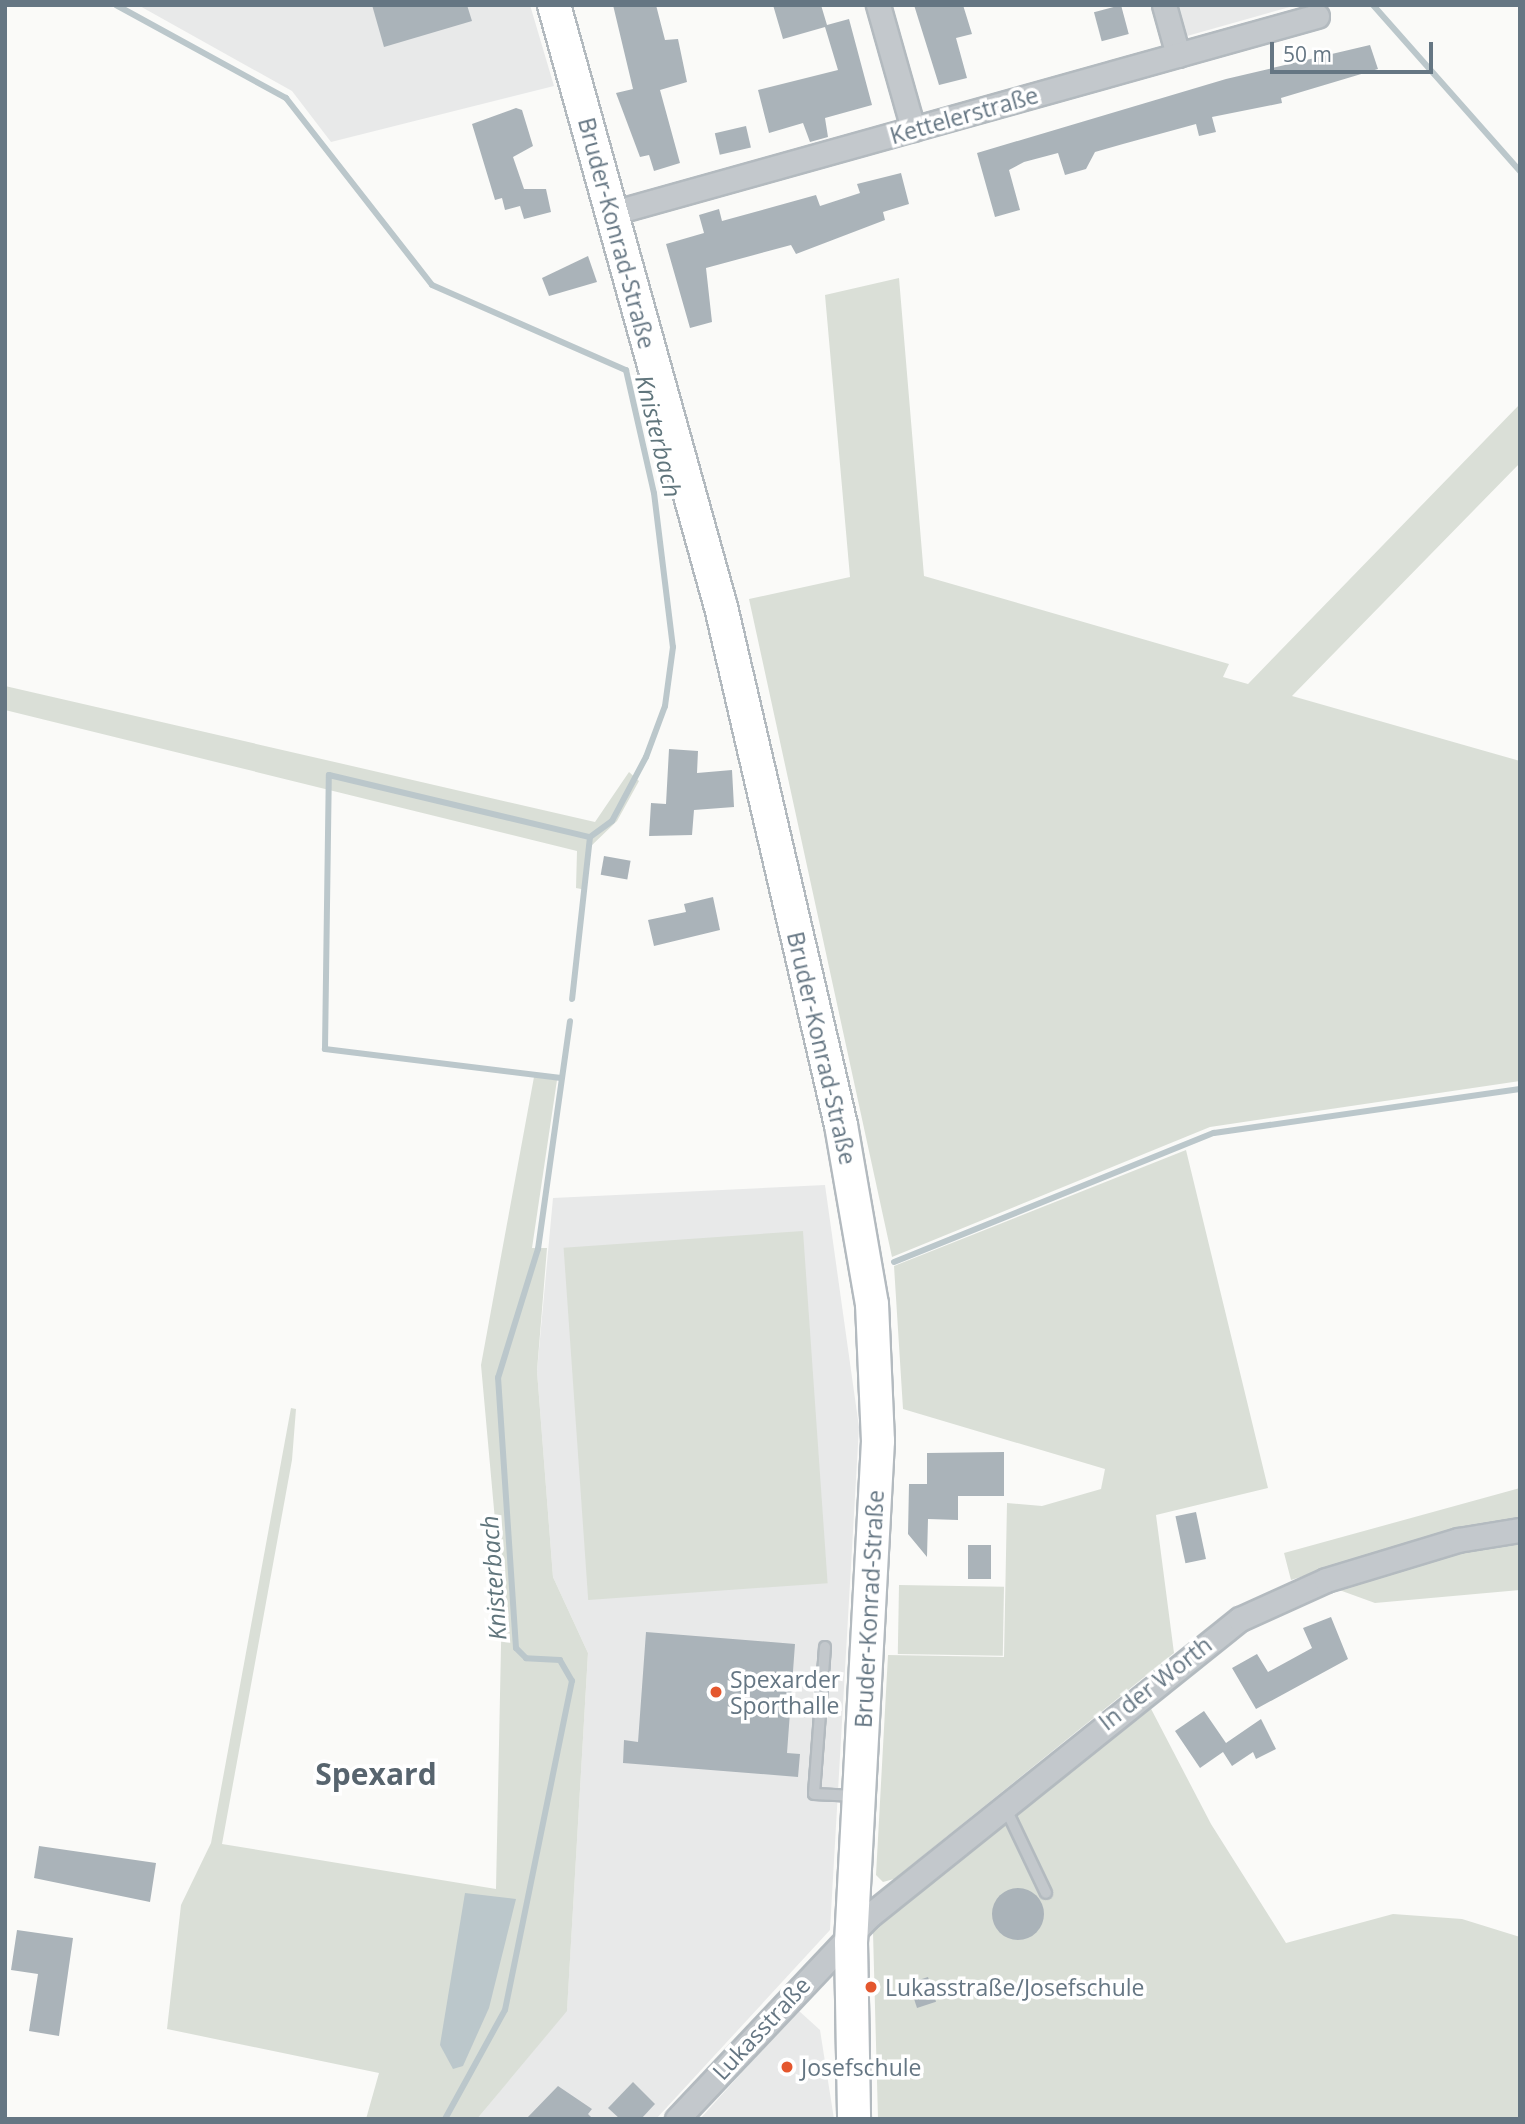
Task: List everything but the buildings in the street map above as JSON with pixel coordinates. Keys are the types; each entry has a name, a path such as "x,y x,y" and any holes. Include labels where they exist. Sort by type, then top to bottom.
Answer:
{"street":[{"name":"Bruder-Konrad-Straße","path":"554,5 721,607 859,1216 872,1304 878,1441 851,1942 854,2119"},
{"path":"878,5 913,130"},
{"path":"1164,5 1178,55"},
{"name":"Kettelerstraße","path":"612,213 1317,16"},
{"name":"In der Worth","path":"851,1942 869,1916 1004,1804 1240,1619 1326,1580 1458,1540 1520,1530"},
{"name":"Lukasstraße","path":"677,2119 812,1973 851,1942"}],"lane":[{"path":"825,1647 814,1794 859,1797"},
{"path":"1004,1804 1046,1893"}],"shaded area":[{"path":"138,5 530,5 554,86 331,142 292,91"},
{"path":"1171,5 1297,5 1180,38"},
{"path":"899,278 924,576 1229,664 1223,677 1248,684 1520,404 1520,463 1292,696 1520,761 1520,1081 1210,1127 892,1257 749,599 850,577 825,295"},
{"path":"5,686 595,822 629,772 639,781 617,821 589,848 586,890 576,888 577,851 5,710"},
{"path":"534,1077 557,1080 532,1248 547,1248 537,1371 553,1577 588,1653 567,2011 477,2119 366,2119 379,2073 167,2029 181,1905 211,1843 291,1408 296,1409 292,1460 222,1844 496,1889 502,1598 481,1365"},
{"path":"1186,1150 1268,1488 1156,1515 1174,1653 894,1879 883,1882 876,1875 888,1655 1004,1657 1007,1503 1042,1506 1101,1489 1105,1469 903,1409 894,1266"},
{"path":"825,1185 859,1427 830,1930 656,2119 477,2119 567,2010 588,1653 553,1577 537,1371 553,1198"},
{"path":"803,1231 828,1583 588,1600 564,1248"},
{"path":"1520,1488 1520,1518 1460,1527 1291,1580 1284,1553"},
{"path":"1520,1539 1520,1590 1375,1603 1331,1587 1464,1548"},
{"path":"899,1585 1004,1587 1003,1656 898,1654"},
{"path":"1148,1703 1211,1824 1286,1943 1393,1914 1462,1919 1520,1937 1520,2119 878,2119 873,1932 913,1891"},
{"path":"465,1893 516,1899 489,2008 463,2066 453,2069 440,2045"},
{"name":"Josefschule","path":"798,2010 820,2030 834,2119 700,2119"}],"waterway":[{"name":"Knisterbach","path":"116,5 286,98 432,285 626,370 654,493 673,647 665,706 646,757 612,821 590,837 572,999"},
{"path":"1373,5 1520,171"},
{"path":"561,1078 325,1049 329,775 590,837"},
{"name":"Knisterbach","path":"445,2119 505,2010 572,1681 560,1660 526,1658 516,1648 498,1378 538,1249 570,1021"},
{"path":"894,1262 1214,1133 1520,1089"}],"place":[{"name":"Spexarder Sporthalle","path":"716,1692"},
{"name":"Lukasstraße/Josefschule","path":"871,1987"},
{"name":"Josefschule","path":"787,2067"}],"district":[{"name":"Spexard","path":"376,1774"}]}
